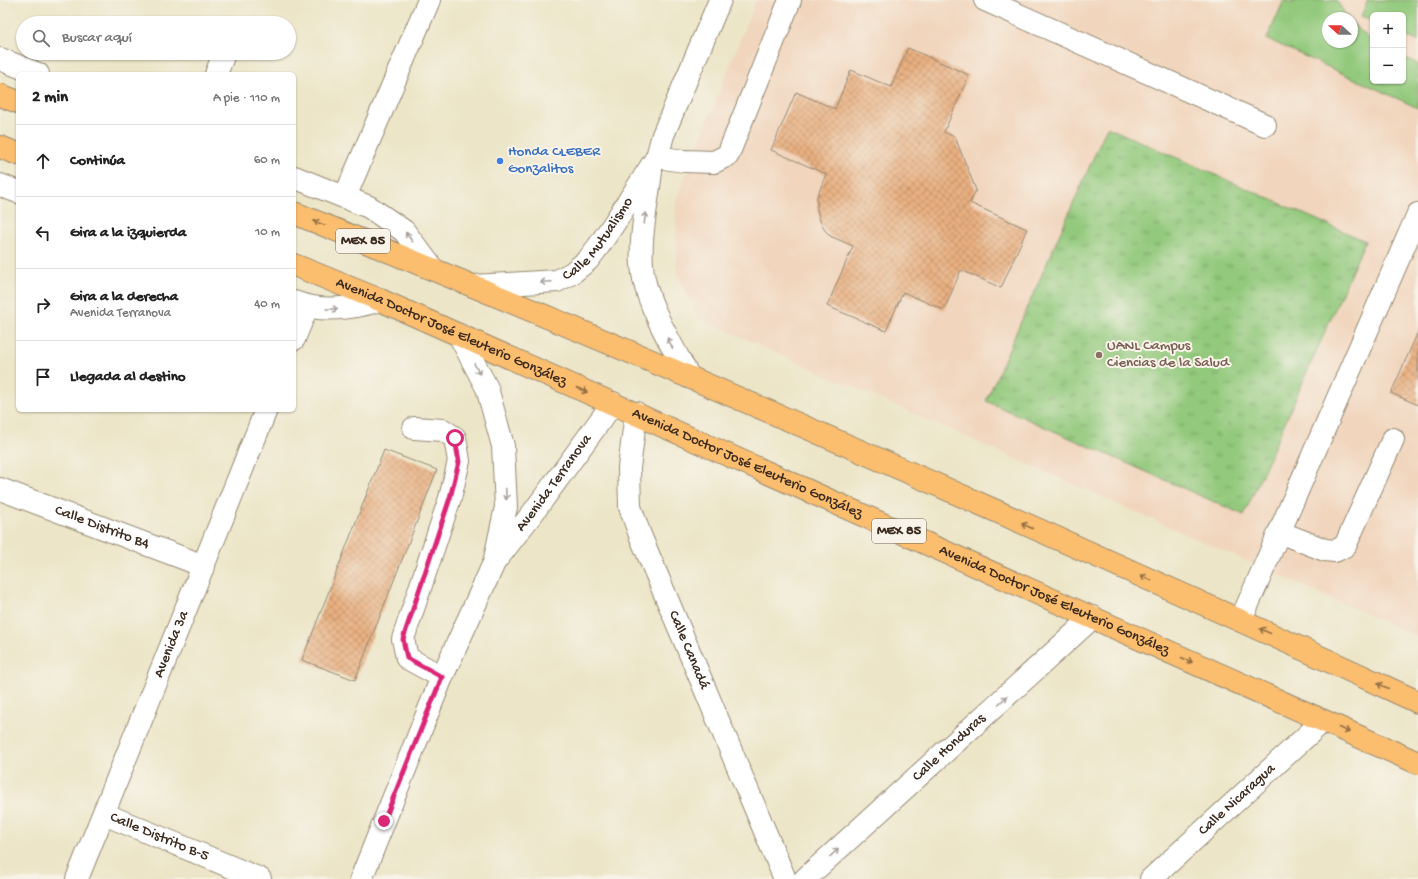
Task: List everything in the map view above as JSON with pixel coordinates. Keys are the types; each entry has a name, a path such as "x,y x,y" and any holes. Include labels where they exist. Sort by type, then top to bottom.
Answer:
{"highway":[{"path":"0,95 16,101"},
{"path":"0,147 16,153"},
{"name":"MEX 85","path":"296,214 474,286 689,377 1241,620 1418,702"},
{"name":"Avenida Doctor José Eleuterio González","path":"296,266 380,300 636,413 1323,721 1418,762"}],"street":[{"path":"345,197 429,0"},
{"name":"Calle Mutualismo","path":"689,377 662,326 648,294 642,264 644,226 654,160 720,0"},
{"path":"654,160 714,162 728,155 790,0"},
{"path":"985,0 1265,125"},
{"path":"0,59 33,72"},
{"path":"217,72 222,60"},
{"name":"Calle Mutualismo","path":"474,286 557,281 572,273 588,260 598,247 654,160"},
{"path":"296,178 370,207 404,231 433,269"},
{"path":"0,185 16,191"},
{"path":"1241,620 1418,214"},
{"path":"296,327 300,304 345,309 380,300"},
{"name":"Avenida Terranova","path":"361,879 442,677 494,563 506,508 504,446 487,388 459,335"},
{"name":"Avenida Terranova","path":"494,563 535,510 613,403"},
{"name":"Avenida 3a","path":"77,879 265,412"},
{"name":"Calle Canadá","path":"636,413 629,468 630,507 640,535 785,879"},
{"path":"414,428 443,430 455,438 459,462 450,498 403,639 407,658 442,677"},
{"path":"1279,532 1325,550 1335,551 1345,546 1393,439"},
{"name":"Calle Distrito B4","path":"0,489 204,566"},
{"name":"Calle Honduras","path":"805,879 1093,618"},
{"name":"Calle Nicaragua","path":"1151,879 1323,721"},
{"name":"Calle Distrito B-5","path":"104,814 260,879"}],"shaded area":[{"name":"UANL Campus Ciencias de la Salud","path":"756,0 1418,0 1418,637 698,318 677,273 676,200"}],"green space":[{"path":"1284,0 1294,3 1294,0 1336,0 1344,12 1322,12 1322,48 1358,48 1358,28 1370,39 1370,84 1406,84 1406,58 1418,64 1418,108 1267,39"},
{"path":"1368,0 1418,0 1418,41 1406,36 1406,12 1370,12 1370,20 1361,16"},
{"path":"1107,127 1365,241 1244,515 986,401"}],"building":[{"path":"908,48 969,75 944,132 955,137 976,190 970,203 1027,229 1001,288 961,270 944,310 903,292 886,331 827,306 853,246 830,236 820,221 817,209 817,197 826,174 771,150 796,92 835,109 851,70 891,87"},
{"path":"1418,332 1418,405 1391,393"},
{"path":"384,450 437,470 355,680 302,660"}],"place":[{"name":"Honda CLEBER Gonzalitos","path":"500,161"},
{"name":"UANL Campus Ciencias de la Salud","path":"1099,355"}],"route":[{"path":"384,821 442,677 407,658 403,639 450,498 459,462 455,438"}]}
